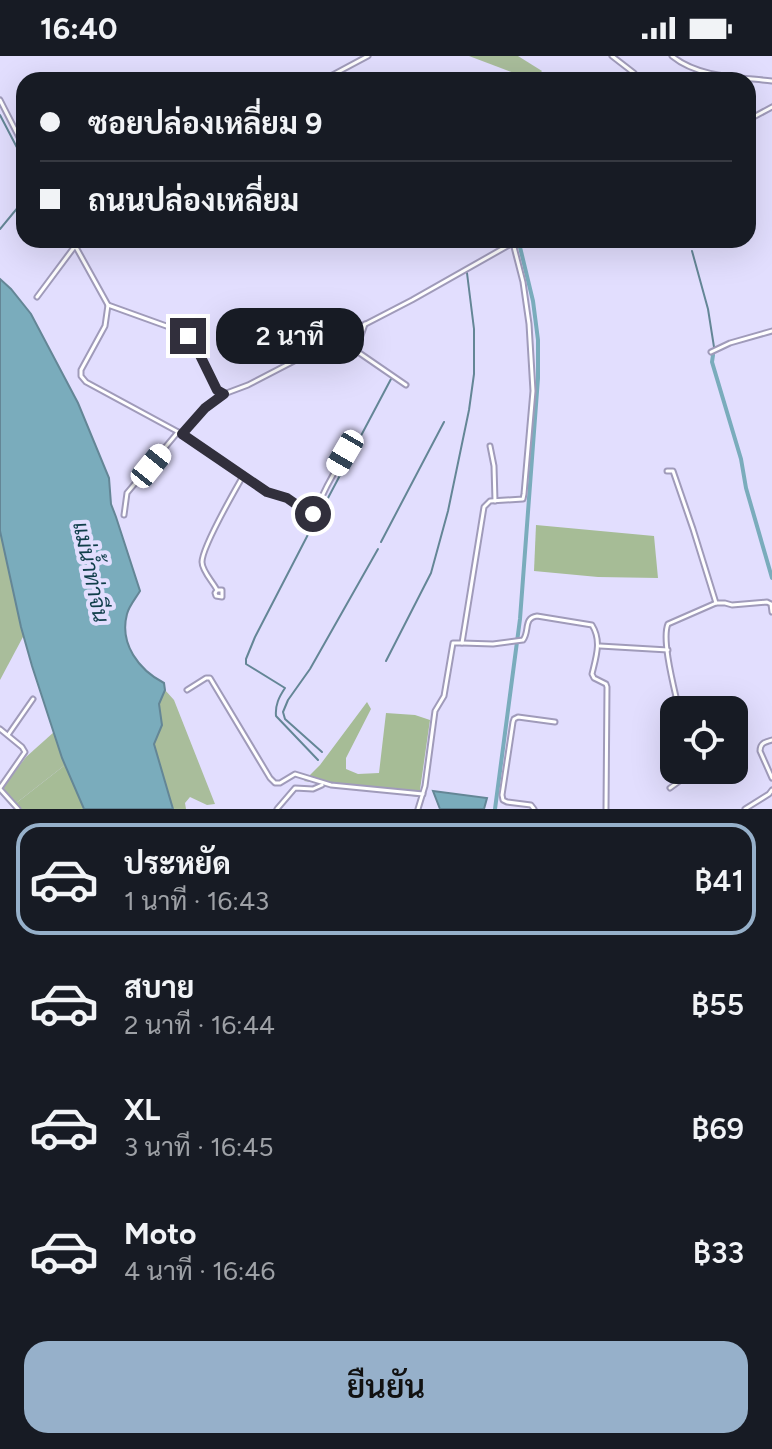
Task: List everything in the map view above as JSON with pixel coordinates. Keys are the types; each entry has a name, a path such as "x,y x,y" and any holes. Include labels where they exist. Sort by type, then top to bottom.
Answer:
{"street":[{"path":"338,72 368,56"},
{"path":"612,56 633,72"},
{"path":"672,56 702,72"},
{"path":"0,100 16,131"},
{"path":"37,297 74,248"},
{"path":"76,248 108,305 105,326 81,370 86,382 180,433 267,492 281,496 310,514 313,514 345,453"},
{"path":"124,515 127,493 180,433 224,394 248,385 412,300 503,248"},
{"path":"462,643 484,507 486,503 495,501 523,499 526,482 533,391 529,324 516,248"},
{"path":"108,305 183,332 193,341 217,390 224,394"},
{"path":"365,324 358,352 406,385"},
{"path":"711,352 772,331"},
{"path":"490,446 495,501"},
{"path":"667,471 673,471 716,603"},
{"path":"217,590 203,567 203,558 243,476"},
{"path":"676,696 665,630 668,624 716,603 767,602 771,604 772,612"},
{"path":"418,809 435,711 444,696 453,643 493,644 523,640 527,634 528,620 537,616 592,625 596,633 598,646 592,674 607,687 606,809"},
{"path":"598,646 668,650"},
{"path":"187,690 210,678 272,781 279,783 295,774 323,784 423,794"},
{"path":"8,735 33,699"},
{"path":"534,809 531,805 503,800 513,722 518,717 555,722"},
{"path":"0,729 25,753 0,789 18,809"},
{"path":"772,740 760,747 772,778"},
{"path":"277,809 295,788 313,789 323,784"},
{"path":"670,788 676,784"},
{"path":"746,809 770,792 772,801"}],"green space":[{"path":"469,56 518,56 542,71 511,72"},
{"path":"536,525 654,536 658,578 534,571"},
{"path":"0,531 24,635 0,680"},
{"path":"165,690 174,700 215,804 207,805 190,797 185,803 186,809 173,809 154,744 162,725 159,704"},
{"path":"367,702 371,709 346,758 346,769 358,774 379,773 386,713 415,715 430,720 419,797 304,781 320,765"},
{"path":"54,732 65,765 15,804 3,787 26,757"},
{"path":"65,765 84,809 20,809 15,804"}],"water":[{"name":"แม่น้ำท่าจีน","path":"0,279 31,314 78,403 109,478 111,504 140,591 127,614 126,636 139,663 164,683 165,690 159,704 162,725 154,744 173,809 84,809 62,758 21,627 0,531"},
{"path":"433,791 487,798 484,809 440,809"}],"waterway":[{"path":"0,115 16,146"},
{"path":"0,229 16,210"},
{"path":"495,809 520,619 538,378 538,340 533,301 520,248"},
{"path":"692,251 708,309 714,347"},
{"path":"386,661 431,573 448,511 474,374 474,329 467,273"},
{"path":"713,355 712,362 772,578"},
{"path":"319,515 391,379"},
{"path":"381,542 444,422"},
{"path":"315,521 255,637 246,664 285,688 278,701 276,716 318,760"},
{"path":"322,752 285,719 283,712 378,549"}],"route":[{"path":"188,336 217,390 224,394 205,408 182,434 267,492 287,498 313,514"}]}
